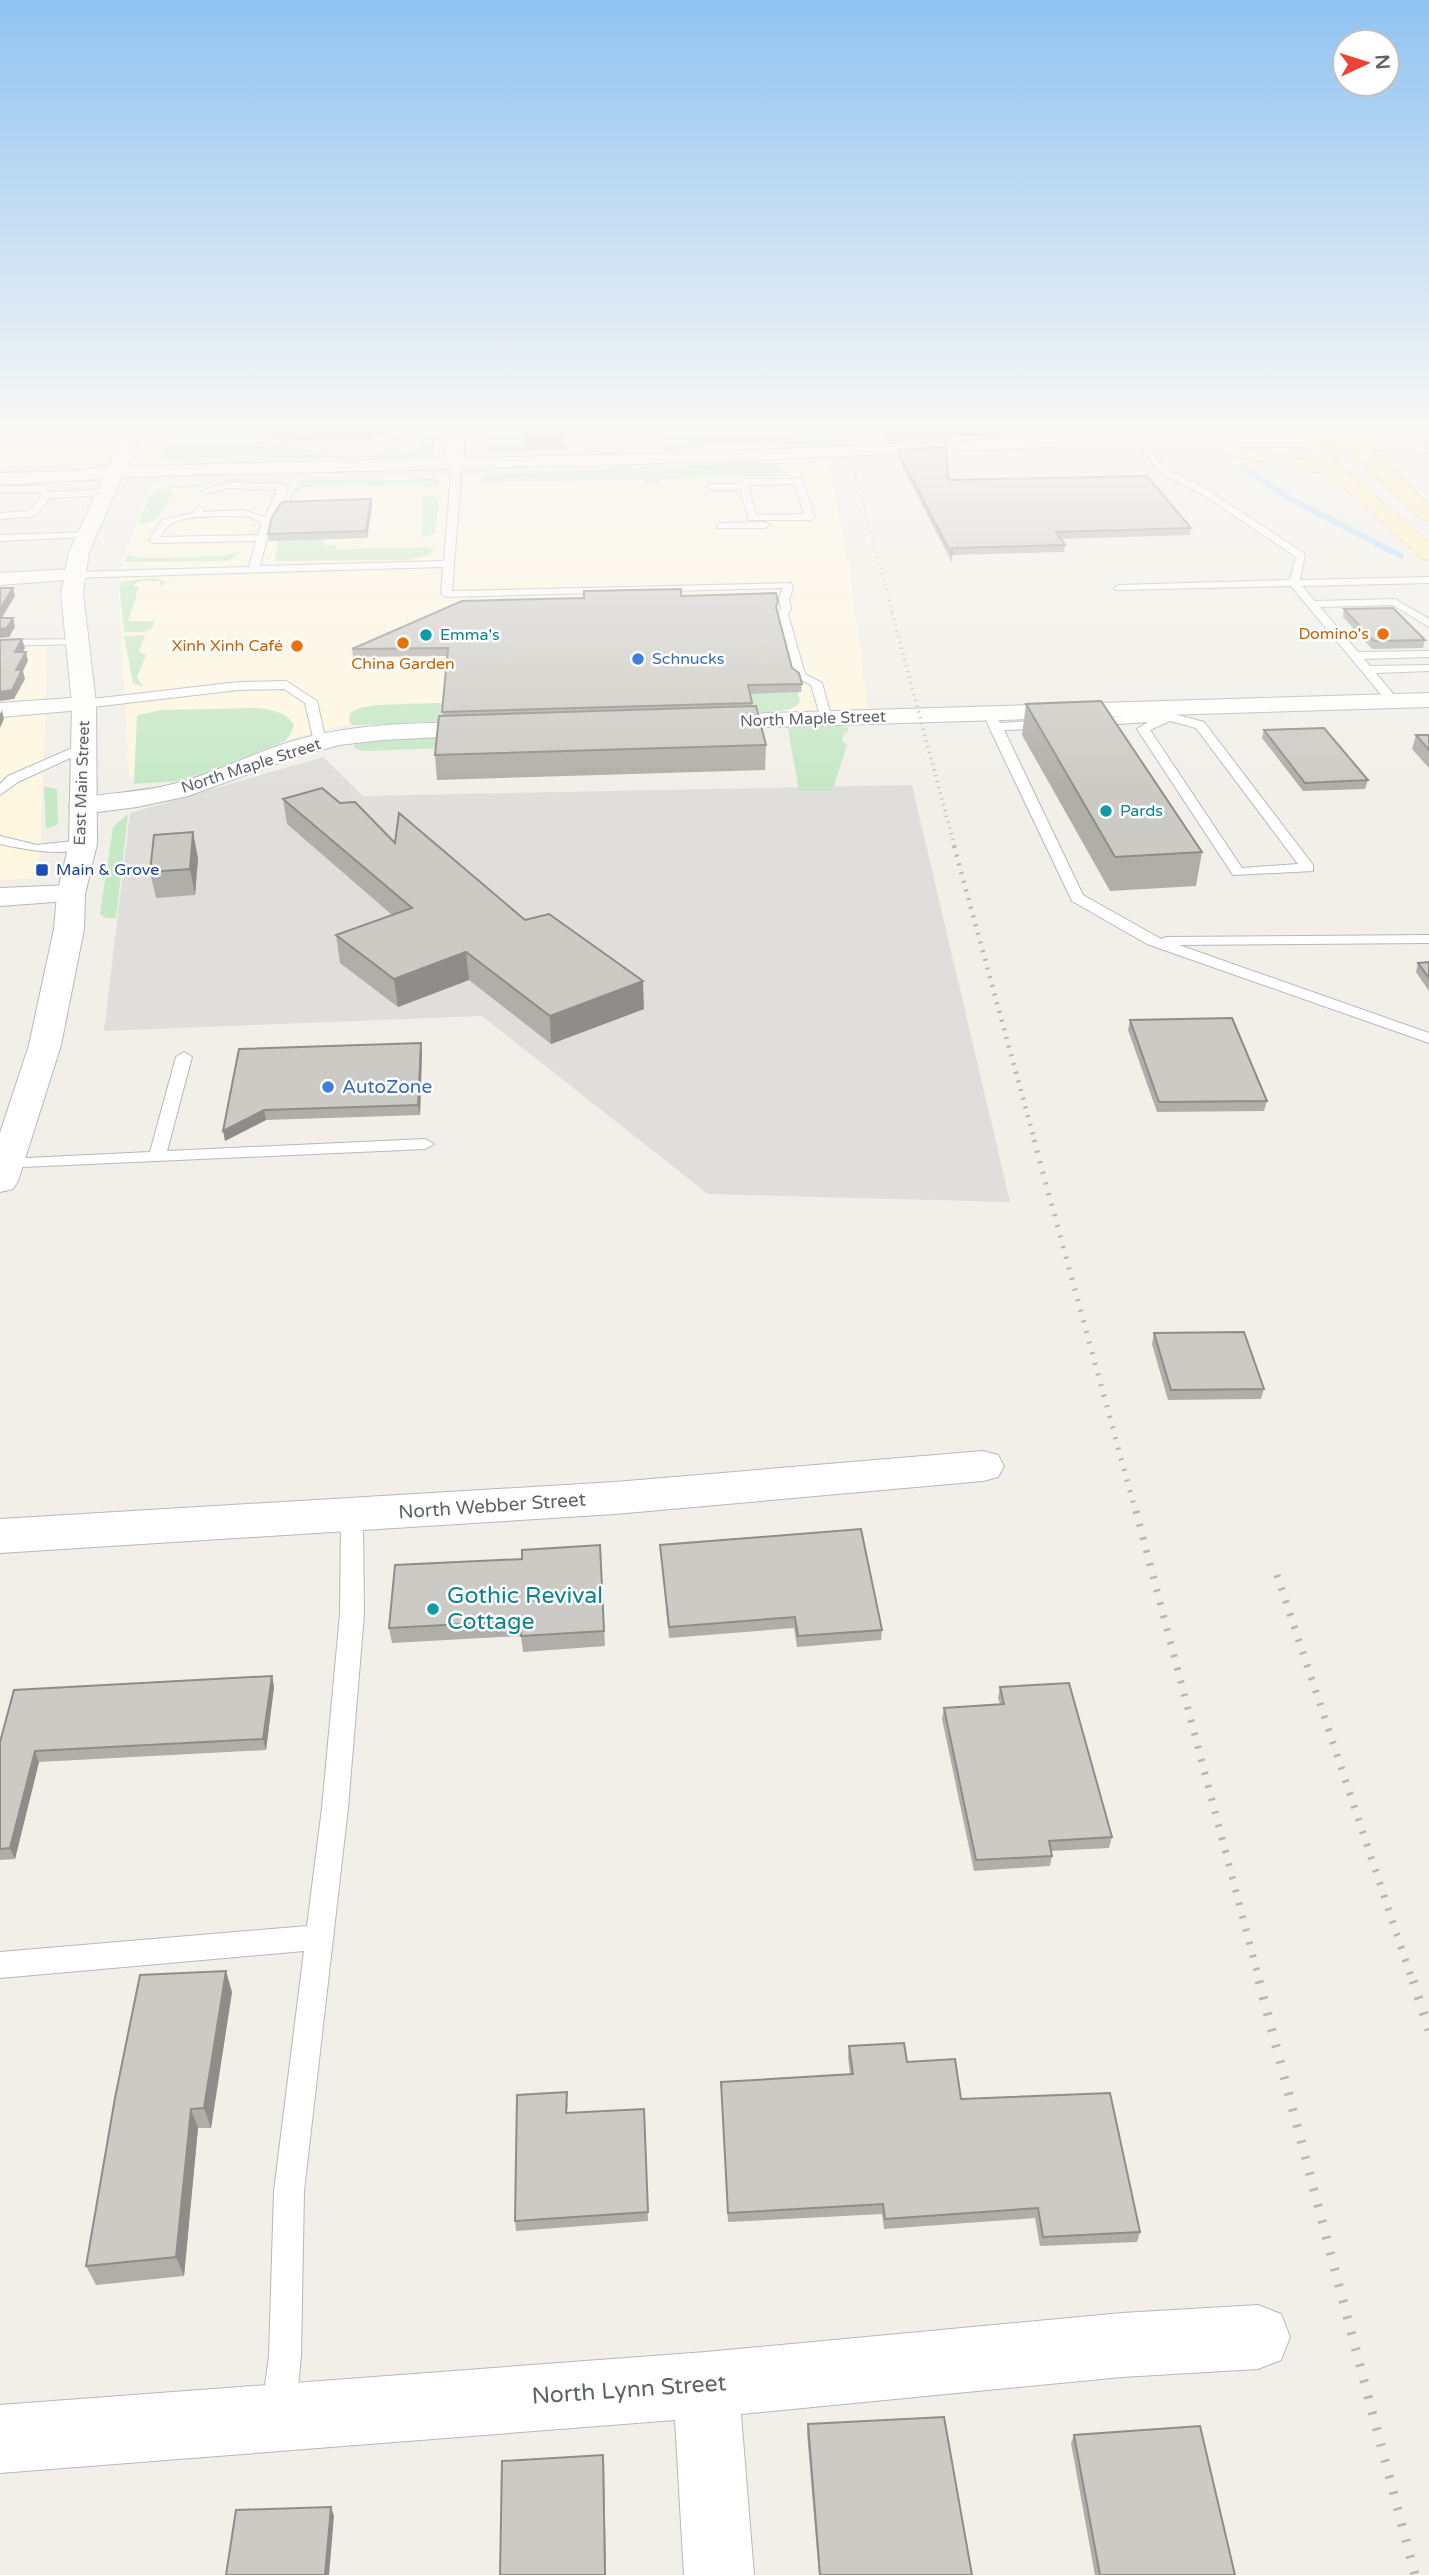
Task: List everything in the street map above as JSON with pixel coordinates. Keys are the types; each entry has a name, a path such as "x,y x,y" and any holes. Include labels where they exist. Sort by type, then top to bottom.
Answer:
{"main road":[{"name":"East Main Street","path":"3,1172 45,1045 69,929 71,894 83,844 82,807 86,746 79,641 72,593 73,575 81,550"},
{"path":"0,579 73,575"},
{"name":"North Maple Street","path":"681,723 826,719 993,720 1429,700"},
{"path":"0,710 84,704"},
{"name":"North Maple Street","path":"82,807 191,788 290,750 320,742 395,732 506,729"},
{"path":"0,897 71,894"},
{"name":"North Webber Street","path":"0,1536 352,1516 788,1486 983,1466"},
{"name":"North Lynn Street","path":"0,2439 706,2385 1122,2345 1258,2337"},
{"path":"706,2385 719,2575"}],"lane":[{"path":"254,568 259,550"},
{"path":"451,550 446,594 787,587 784,598 786,609 783,614 800,676 816,683 826,719"},
{"path":"1292,550 1301,556 1294,583"},
{"path":"73,575 450,564"},
{"path":"1119,588 1429,580"},
{"path":"1294,583 1392,701"},
{"path":"1312,604 1395,602 1429,624"},
{"path":"0,643 79,641"},
{"path":"1354,656 1429,654"},
{"path":"1367,670 1429,668"},
{"path":"84,704 238,686 286,685 311,701 320,742"},
{"path":"1166,712 1200,726 1308,868 1238,872 1143,729 1166,712"},
{"path":"993,720 1077,898 1152,941 1429,1038"},
{"path":"0,792 13,779 86,746"},
{"path":"0,840 37,849 83,844"},
{"path":"1152,941 1429,939"},
{"path":"157,1157 184,1057"},
{"path":"3,1172 157,1157 425,1144"},
{"path":"278,2416 285,2356 289,2191 335,1808 352,1614 352,1516"},
{"path":"0,1965 318,1937"}],"shaded area":[{"path":"127,550 846,550 868,712 380,716 129,779 118,574"},
{"path":"48,639 39,878 0,880 0,640"},
{"path":"323,757 363,796 912,785 1010,1202 708,1194 482,1016 104,1031 130,813"}],"green space":[{"path":"277,550 433,550 429,555 408,560 274,561"},
{"path":"240,552 228,561 125,562 127,555 149,558 223,556"},
{"path":"153,578 167,582 161,586 160,581 140,581 133,585 139,587 128,621 154,621 152,628 144,632 124,632 119,582"},
{"path":"145,635 139,652 146,655 137,677 143,687 133,683 124,636"},
{"path":"798,692 800,702 793,707 771,712 708,711 363,725 352,725 349,721 350,713 359,708 376,705"},
{"path":"162,710 273,710 287,717 294,725 289,737 283,742 207,772 177,781 134,784 137,715"},
{"path":"828,724 847,727 848,731 844,733 842,741 847,745 832,791 799,791 788,729 802,725"},
{"path":"437,736 588,743 362,751 353,747 359,740"},
{"path":"44,787 57,789 58,824 46,829"},
{"path":"128,814 116,918 107,918 100,914 113,827"}],"building":[{"path":"0,588 13,588 0,609"},
{"name":"Schnucks","path":"681,589 681,596 776,593 776,607 792,668 799,673 802,684 748,685 752,703 442,712 448,648 352,649 462,601 584,598 584,591"},
{"path":"1393,608 1425,640 1374,641 1344,609"},
{"path":"0,618 13,618 7,628 0,629"},
{"path":"22,639 15,652 26,652 16,670 22,670 12,690 0,692 0,640"},
{"path":"1101,701 1202,852 1115,857 1026,704"},
{"path":"756,706 766,745 435,755 439,716"},
{"path":"1324,728 1368,780 1305,783 1264,730"},
{"path":"1416,735 1429,735 1429,750"},
{"path":"322,788 340,803 355,802 395,843 399,813 525,920 549,914 643,981 550,1016 466,952 394,979 336,935 412,908 283,799"},
{"path":"193,832 190,869 150,872 154,835"},
{"path":"1429,962 1429,978 1418,963"},
{"path":"1232,1018 1267,1101 1159,1102 1130,1020"},
{"name":"AutoZone","path":"421,1043 418,1105 264,1110 223,1131 239,1049"},
{"path":"1244,1332 1264,1389 1171,1390 1154,1333"},
{"path":"861,1529 882,1630 798,1636 795,1617 669,1627 660,1545"},
{"path":"600,1545 604,1631 521,1636 521,1621 389,1628 395,1565 522,1559 522,1550"},
{"path":"272,1676 263,1739 35,1751 10,1848 0,1849 0,1742 14,1690"},
{"path":"1069,1683 1112,1837 1049,1841 1052,1856 976,1860 944,1708 1004,1704 1000,1687"},
{"path":"226,1971 204,2108 191,2109 176,2257 86,2266 115,2098 140,1975"},
{"path":"904,2043 907,2062 955,2059 961,2099 1110,2093 1140,2232 1043,2237 1038,2208 885,2219 883,2204 728,2213 721,2082 853,2074 849,2046"},
{"path":"567,2092 566,2113 644,2109 648,2212 515,2221 517,2095"},
{"path":"944,2417 972,2575 820,2575 808,2424"},
{"path":"1200,2426 1235,2575 1100,2575 1074,2435"},
{"path":"603,2455 605,2575 500,2575 502,2461"},
{"path":"331,2507 325,2575 226,2575 236,2510"}],"waterway":[{"path":"1390,550 1401,556"}],"railway":[{"path":"876,550 893,615"},
{"path":"892,613 955,848"},
{"path":"954,846 1035,1142"},
{"path":"1034,1140 1136,1513"},
{"path":"1136,1511 1260,1983"},
{"path":"1277,1575 1413,1983"},
{"path":"1259,1981 1415,2575"},
{"path":"1413,1981 1429,2030"}],"place":[{"name":"Domino's","path":"1383,634"},
{"name":"Emma's","path":"426,635"},
{"name":"China Garden","path":"403,643"},
{"name":"Xinh Xinh Café","path":"297,646"},
{"name":"Schnucks","path":"638,659"},
{"name":"Pards","path":"1106,811"},
{"name":"Main & Grove","path":"42,870"},
{"name":"AutoZone","path":"328,1087"},
{"name":"Gothic Revival Cottage","path":"433,1609"}]}
